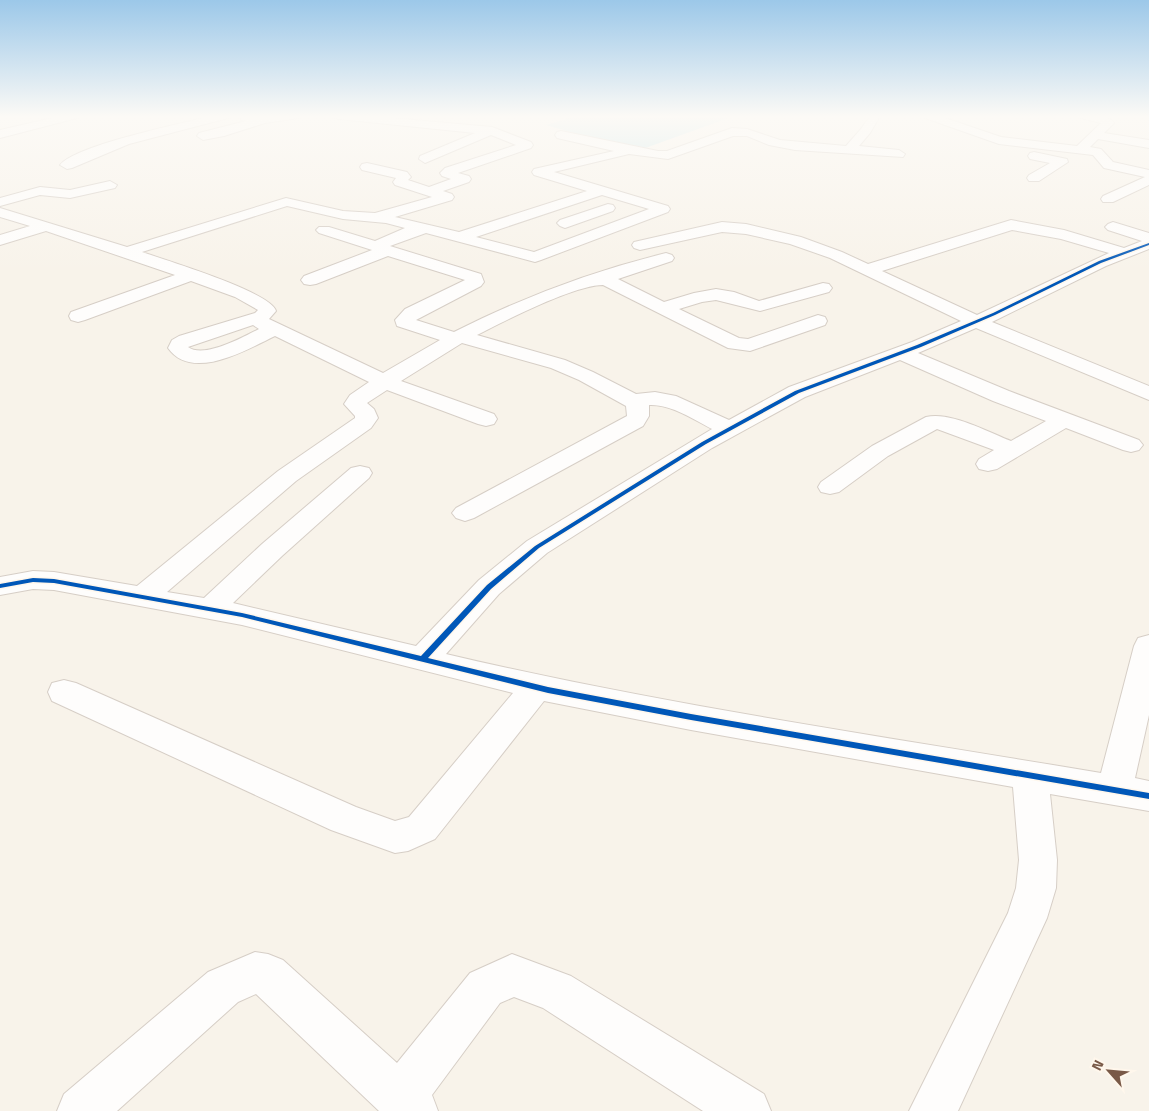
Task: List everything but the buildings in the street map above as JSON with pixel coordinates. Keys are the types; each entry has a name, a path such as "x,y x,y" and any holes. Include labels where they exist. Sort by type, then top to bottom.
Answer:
{"street":[{"path":"371,168 402,175 404,177 400,182 447,197 375,218"},
{"path":"430,191 464,179 447,174 460,168"},
{"path":"126,252 283,202 291,202 343,215 397,221 527,257 543,256 663,209 535,171 550,168"},
{"path":"1034,178 1051,168"},
{"path":"1122,168 1149,174"},
{"path":"1108,199 1149,180"},
{"path":"0,202 40,191 70,194 110,185"},
{"path":"458,238 601,191"},
{"path":"565,223 633,200"},
{"path":"0,212 191,275 240,293 266,307 267,311 260,317 186,340 179,344 178,348 181,352 193,358 206,358 275,329"},
{"path":"866,270 1011,225 1064,235 1125,253"},
{"path":"0,240 46,227"},
{"path":"640,245 700,230 730,227 770,233 817,247 977,322 1149,394"},
{"path":"1114,227 1149,238"},
{"path":"310,280 382,248 421,228"},
{"path":"324,230 475,278 475,282 412,313 404,322 558,364 586,376 636,403"},
{"path":"423,659 489,587 537,547 729,429 797,392 977,322 1065,278 1149,244"},
{"path":"142,597 287,476 363,423 367,418 366,414 355,404 385,382 458,338 535,302 666,258"},
{"path":"78,316 191,275"},
{"path":"599,279 614,283 714,335 742,345 750,345 818,321"},
{"path":"662,309 716,294 732,297 751,306 760,306 823,288"},
{"path":"260,317 258,320 262,323 385,382 486,419"},
{"path":"901,353 1001,396 1131,445"},
{"path":"636,403 643,399 662,398 729,429"},
{"path":"465,513 635,421 638,416 636,403"},
{"path":"988,464 1064,420"},
{"path":"830,487 880,451 934,422 953,426 1014,450"},
{"path":"210,609 272,550 360,473"},
{"path":"0,586 33,580 54,581 210,609 242,615 537,687 691,717 1149,796"},
{"path":"1114,791 1149,646"},
{"path":"64,692 344,819 395,837 408,835 422,828 537,687"},
{"path":"933,1111 1027,918 1036,888 1038,860 1030,775"},
{"path":"81,1111 224,987 255,972 268,975 281,986 407,1104 486,988 512,976 556,991 747,1111"}],"cycle path":[{"path":"423,659 489,587 537,547 704,443 797,392 919,346 994,314 1100,262 1149,244"},
{"path":"0,586 33,580 54,581 242,615 548,690 691,717 1149,796"}]}
